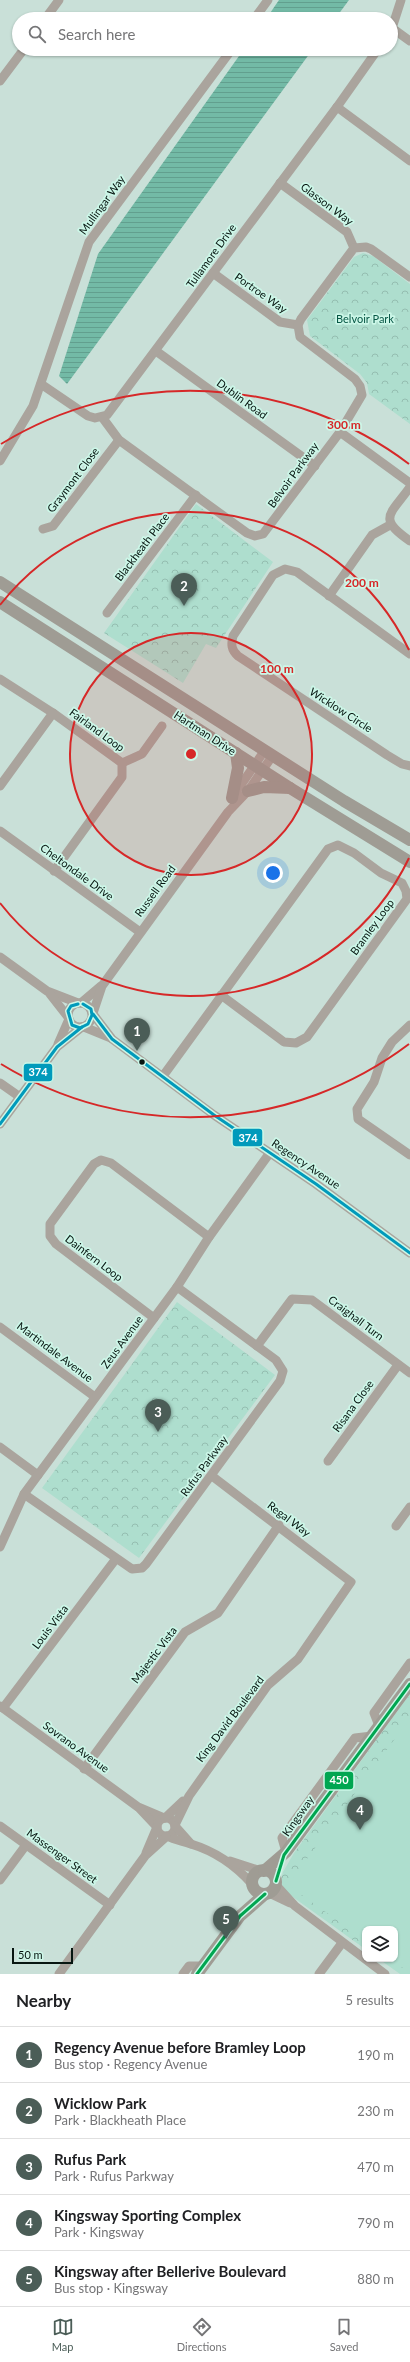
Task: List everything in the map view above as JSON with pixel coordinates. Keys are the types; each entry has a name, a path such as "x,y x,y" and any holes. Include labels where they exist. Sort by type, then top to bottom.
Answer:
{"main road":[{"name":"Hartman Drive","path":"0,582 344,801 410,840"},
{"name":"Hartman Drive","path":"0,602 290,788 410,862"},
{"path":"232,798 238,768 236,753"},
{"path":"248,790 264,788 290,788"},
{"name":"Kingsway","path":"200,1970 240,1916 271,1888 285,1854 410,1684"},
{"name":"Kingsway","path":"240,1916 253,1885 253,1878 285,1854"},
{"path":"253,1885 256,1891 271,1888 272,1874 262,1871"}],"street":[{"path":"51,12 59,0"},
{"path":"259,12 268,0"},
{"path":"397,12 401,0"},
{"path":"398,33 410,41"},
{"path":"0,81 19,56"},
{"name":"Mullingar Way","path":"0,461 34,406 89,242 227,56"},
{"name":"Tullamore Drive","path":"102,417 111,411 337,108 373,56"},
{"path":"337,108 410,161"},
{"name":"Glasson Way","path":"280,183 347,232 354,248"},
{"path":"298,325 354,248 366,247 371,249 410,277"},
{"name":"Portroe Way","path":"213,273 280,322 298,325"},
{"name":"Belvoir Parkway","path":"102,417 109,430 119,440 247,533 260,535 268,531 340,432 360,401 362,395 360,386 351,376 300,337 298,325"},
{"name":"Dublin Road","path":"156,350 315,466"},
{"path":"41,384 88,416 102,417"},
{"path":"340,432 410,483"},
{"name":"Graymont Close","path":"43,529 53,526 119,440"},
{"path":"390,525 391,514 410,487"},
{"name":"Blackheath Place","path":"107,613 196,495"},
{"path":"390,525 410,541"},
{"path":"329,596 372,535 390,525"},
{"name":"Wicklow Circle","path":"410,654 297,572 285,569 278,571 273,575 233,636 232,648 234,653 387,755 402,764 410,766"},
{"path":"0,679 53,713"},
{"name":"Fairland Loop","path":"0,786 53,713 122,763"},
{"name":"Fairland Loop","path":"122,763 142,754 162,726"},
{"name":"Russell Road","path":"228,812 232,798 259,767 269,752"},
{"name":"Fairland Loop","path":"54,871 122,777 122,763"},
{"name":"Russell Road","path":"80,1003 102,986 228,812 248,790 259,767"},
{"name":"Cheltondale Drive","path":"0,831 140,932"},
{"name":"Bramley Loop","path":"163,1076 221,995 328,849 338,845 354,853 381,873 402,883 406,891 407,899 307,1036 296,1043 284,1042 221,995"},
{"path":"0,958 48,991 89,1006 93,1014 91,1022 57,1047"},
{"name":"Russell Road","path":"93,1014 102,986"},
{"path":"48,991 74,1026 83,1027"},
{"path":"0,1124 57,1047 68,1018 70,1008 80,1003"},
{"name":"Regency Avenue","path":"93,1014 112,1039"},
{"path":"410,1025 392,1042 382,1058 374,1082 357,1109 358,1119 410,1155"},
{"name":"Regency Avenue","path":"83,1027 112,1039 269,1154 316,1184 410,1253"},
{"path":"0,1083 20,1097"},
{"name":"Zeus Avenue","path":"0,1547 24,1494 177,1287 209,1237 269,1154"},
{"name":"Dainfern Loop","path":"154,1318 56,1244 50,1236 50,1224 94,1164 101,1160 111,1163 209,1237"},
{"name":"Rufus Parkway","path":"24,1494 115,1560 132,1569 142,1568 146,1564 212,1476 282,1377 283,1371 279,1363 177,1287"},
{"name":"Craighall Turn","path":"257,1346 292,1299 312,1300 410,1373"},
{"name":"Martindale Avenue","path":"0,1327 95,1397"},
{"name":"Risana Close","path":"328,1461 398,1365"},
{"path":"0,1446 38,1475"},
{"name":"Regal Way","path":"212,1476 279,1525 351,1582"},
{"path":"396,1526 410,1506"},
{"name":"Majestic Vista","path":"84,1769 185,1632 218,1613 279,1525"},
{"name":"Louis Vista","path":"1,1707 115,1560"},
{"name":"King David Boulevard","path":"175,1825 189,1796 268,1685 298,1659 351,1582"},
{"path":"379,1726 374,1713 410,1663"},
{"name":"Sovrano Avenue","path":"1,1707 84,1769 138,1806 164,1818"},
{"name":"King David Boulevard","path":"164,1818 189,1796"},
{"name":"Sovrano Avenue","path":"138,1806 156,1827"},
{"path":"145,1856 158,1822 164,1818 171,1819 191,1844"},
{"path":"59,1974 145,1856 166,1837 174,1833 175,1825"},
{"name":"Massenger Street","path":"0,1826 110,1905"},
{"path":"156,1827 159,1834 166,1837 191,1844 221,1858 262,1871"},
{"path":"0,1880 26,1845"},
{"path":"221,1858 243,1874 253,1885"},
{"path":"271,1888 385,1974"},
{"path":"320,1974 342,1943"},
{"name":"Kingsway","path":"183,1974 189,1966 200,1970"}],"green space":[{"name":"Belvoir Park","path":"363,253 373,256 410,284 410,424 369,394 367,383 360,374 310,336 307,320 354,257"},
{"path":"196,504 273,562 216,648 206,644 183,683 104,633"},
{"path":"177,1302 275,1375 139,1558 42,1488"},
{"path":"410,1694 410,1974 400,1974 383,1962 398,1962 398,1926 362,1926 362,1947 279,1887 283,1872 294,1853"},
{"path":"410,1718 410,1973 395,1962 398,1962 398,1926 362,1926 362,1938 288,1885"}],"shaded area":[{"path":"279,0 349,0 340,12 271,12"},
{"path":"239,56 308,56 67,384 59,376 98,254"}],"transit line":[{"name":"374","path":"78,1004 71,1006 68,1011 72,1025 80,1028 88,1024 92,1015 91,1009 83,1004"},
{"name":"374","path":"93,1014 112,1039 214,1115 316,1184 410,1253"},
{"name":"374","path":"0,1124 57,1047 82,1027"},
{"name":"450","path":"276,1881 284,1855 410,1684"},
{"name":"450","path":"197,1974 240,1916 265,1894"}],"place":[{"name":"Wicklow Park","path":"184,606"},
{"name":"Regency Avenue before Bramley Loop","path":"137,1051"},
{"name":"Rufus Park","path":"158,1432"},
{"name":"Kingsway Sporting Complex","path":"360,1830"},
{"name":"Kingsway after Bellerive Boulevard","path":"226,1939"}]}
